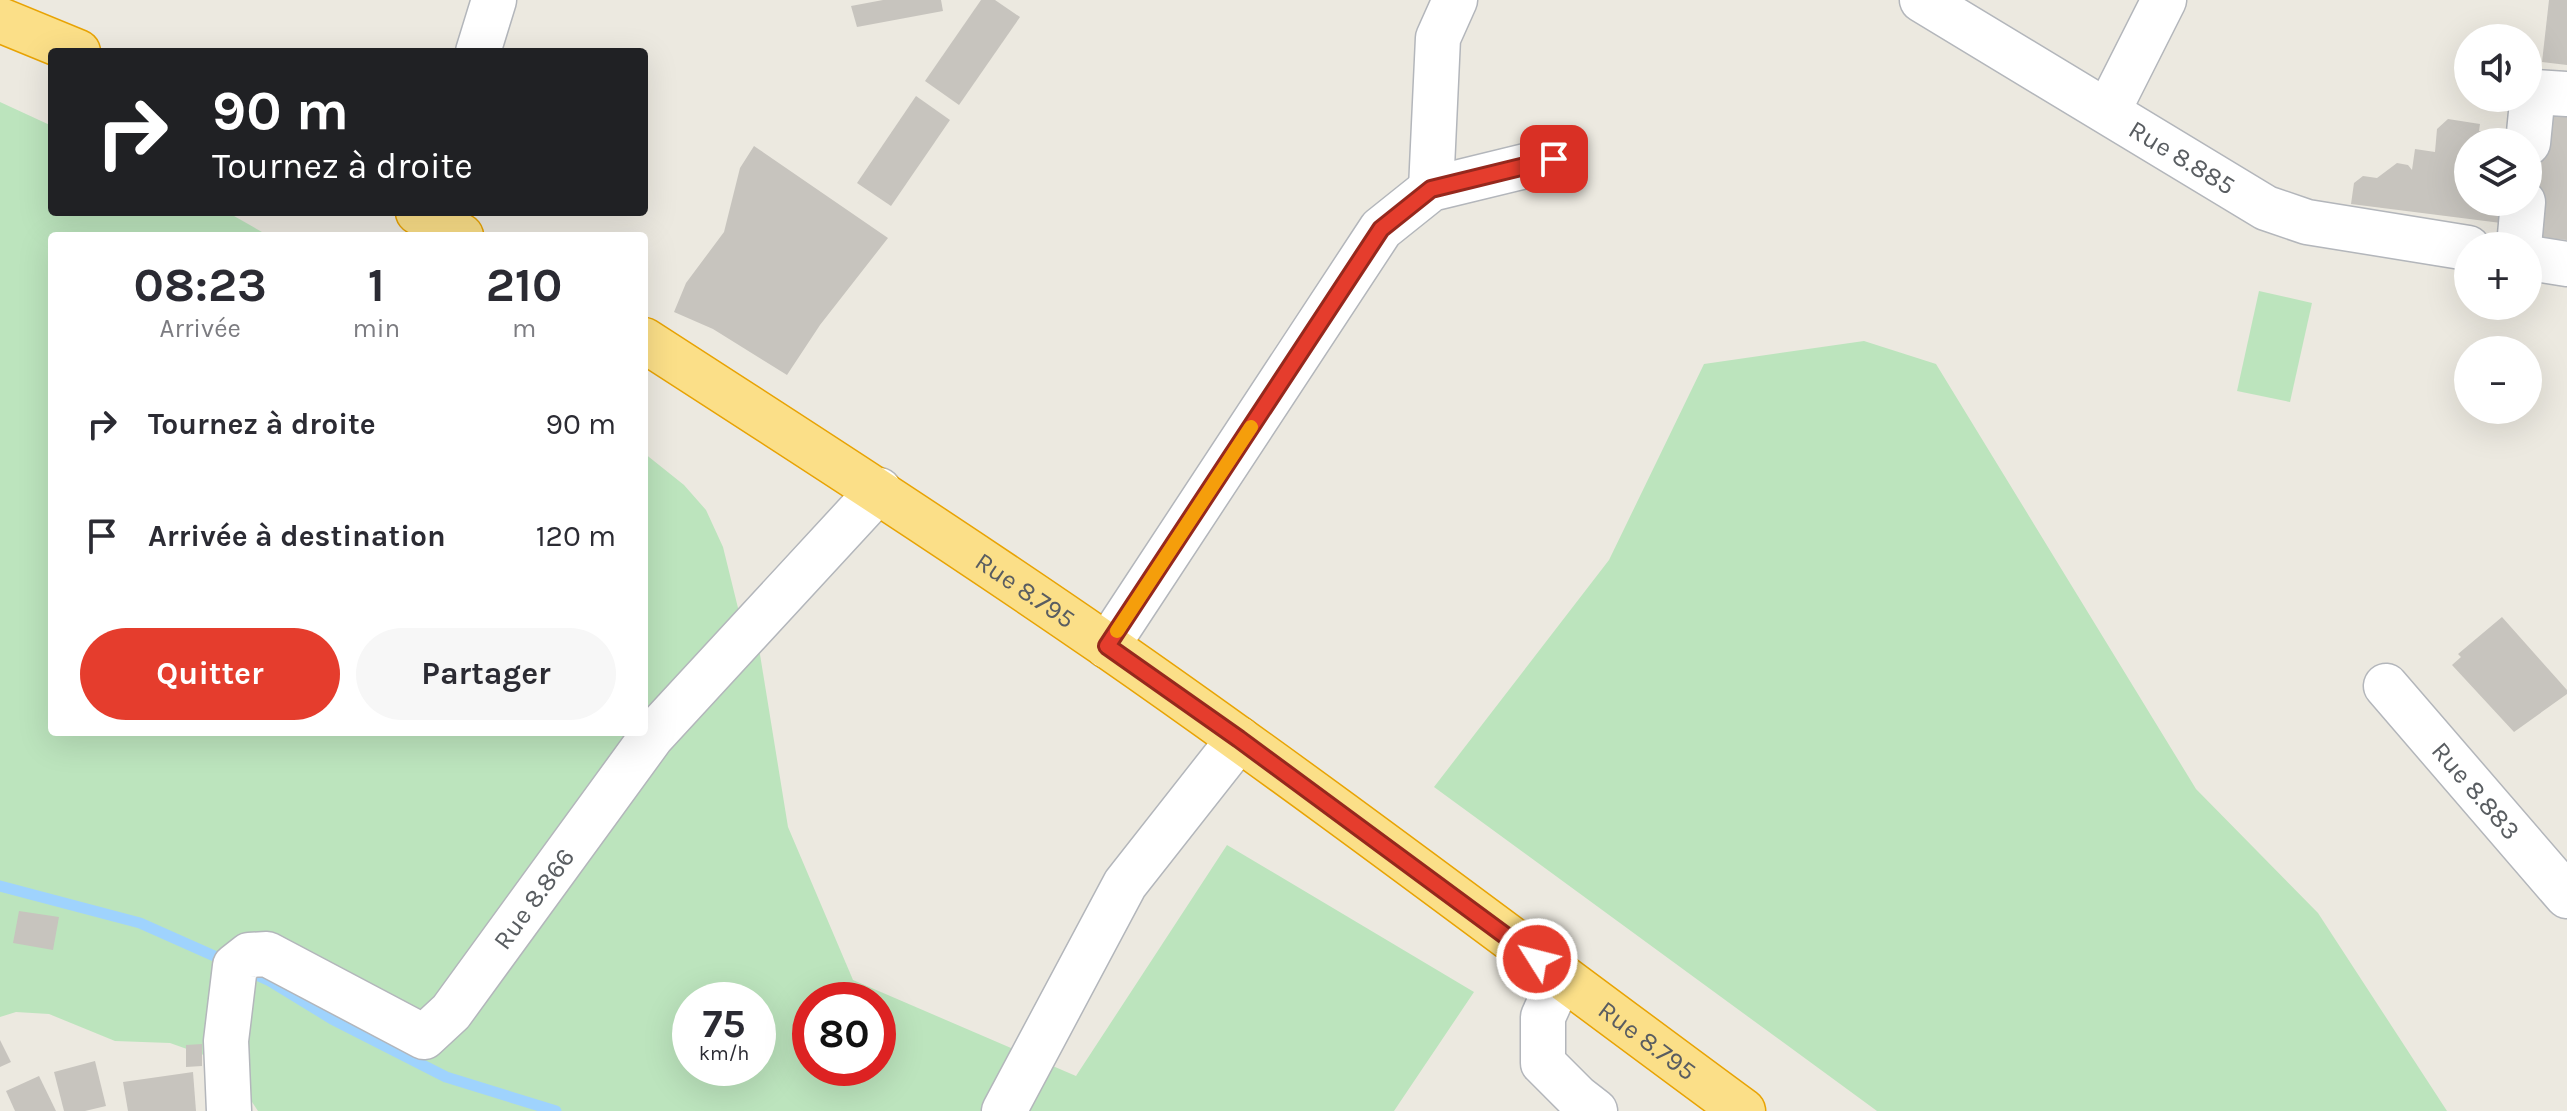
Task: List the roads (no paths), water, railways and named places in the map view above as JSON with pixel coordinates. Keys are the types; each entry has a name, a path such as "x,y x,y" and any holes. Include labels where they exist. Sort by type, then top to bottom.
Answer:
{"highway":[{"path":"0,20 68,48"},
{"name":"Rue 8.795","path":"648,343 879,490 1107,646 1239,739 1743,1111"}],"street":[{"path":"479,48 494,0"},
{"path":"1431,189 1438,38 1455,0"},
{"name":"Rue 8.885","path":"1922,0 2266,208 2307,222 2454,246"},
{"path":"2108,111 2164,0"},
{"path":"2529,128 2533,92 2567,94"},
{"path":"1107,646 1381,229 1431,189 1554,159"},
{"path":"2542,260 2567,264"},
{"name":"Rue 8.866","path":"229,1111 226,1041 235,966 249,955 267,954 424,1037 451,1012 652,736 879,490"},
{"name":"Rue 8.883","path":"2386,686 2567,896"},
{"path":"1004,1111 1125,884 1239,739"},
{"path":"1561,977 1543,1017 1543,1063 1595,1111"}],"waterway":[{"path":"0,886 140,923 230,963"},
{"path":"246,970 332,1019 446,1077 556,1111"}]}
